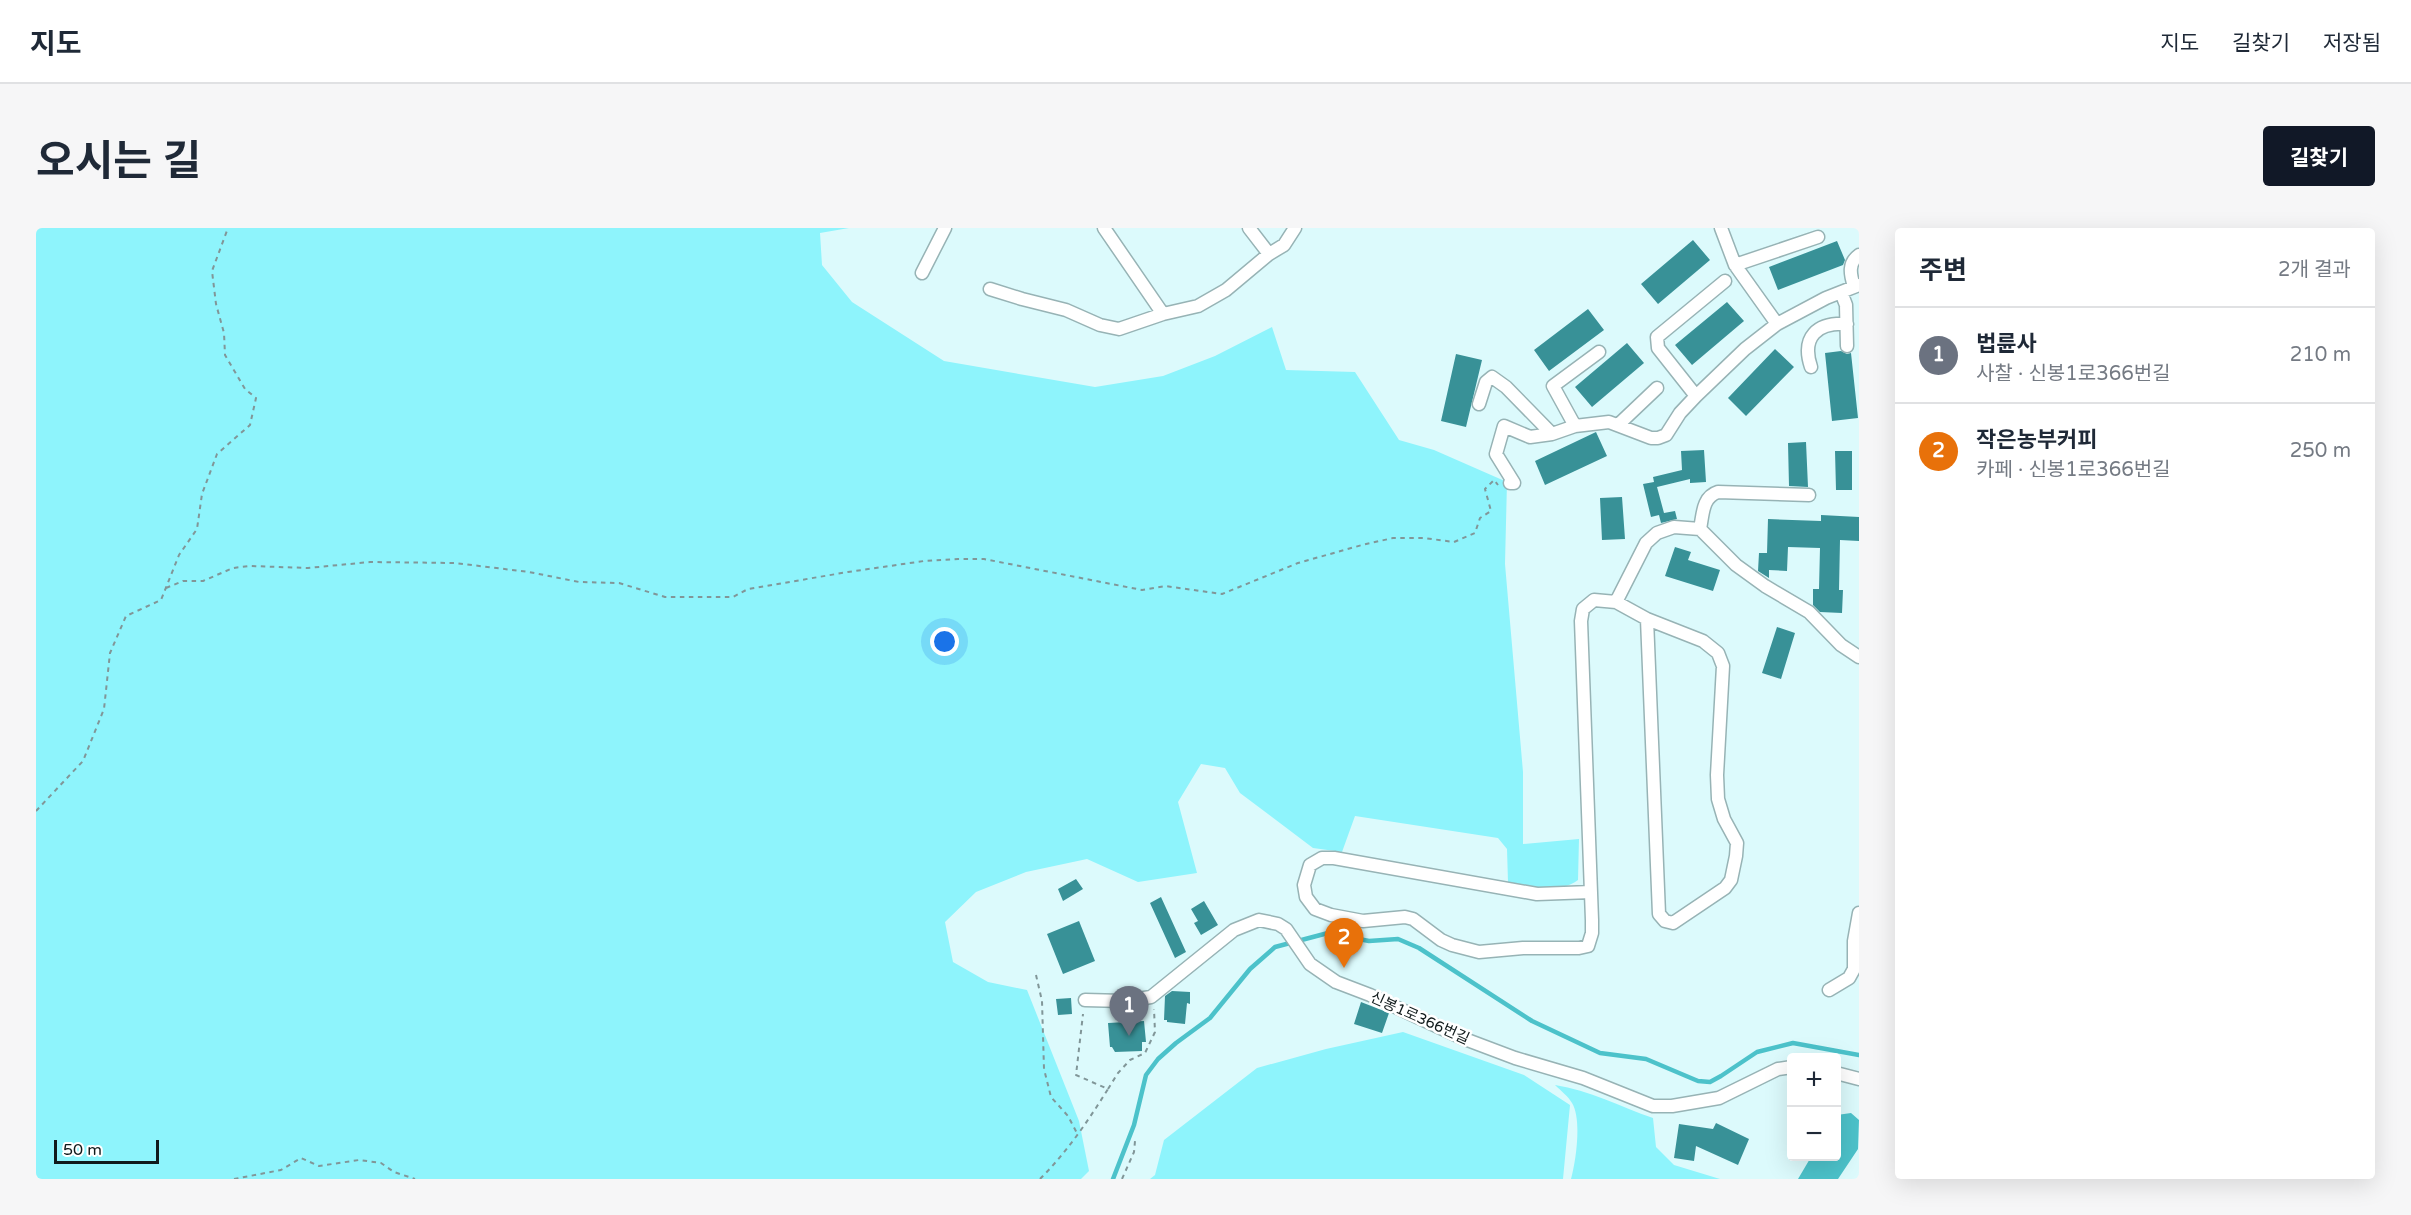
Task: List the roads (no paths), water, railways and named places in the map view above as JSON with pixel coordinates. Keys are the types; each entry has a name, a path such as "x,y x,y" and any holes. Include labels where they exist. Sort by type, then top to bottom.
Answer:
{"street":[{"path":"922,273 945,228"},
{"path":"1104,228 1163,314"},
{"path":"1249,228 1269,254"},
{"path":"990,289 1066,310 1100,325 1119,329 1163,314 1198,306 1226,291 1269,254 1284,245 1295,228"},
{"path":"1722,232 1735,265 1777,324"},
{"path":"1735,265 1818,237"},
{"path":"1505,486 1514,483 1496,454 1504,426 1530,436 1552,434 1575,426 1609,422 1658,438 1666,435 1680,413 1695,396 1744,349 1777,324 1857,285 1850,268 1853,260 1859,255"},
{"path":"1695,396 1658,348 1657,336 1725,281"},
{"path":"1840,292 1846,305 1847,346"},
{"path":"1811,367 1806,353 1809,340 1817,331 1829,326 1847,324"},
{"path":"1575,426 1553,386 1599,352"},
{"path":"1479,404 1488,379 1496,378 1552,434"},
{"path":"1618,425 1657,387"},
{"path":"1700,529 1705,502 1710,495 1718,492 1809,495"},
{"path":"1616,602 1646,543 1657,533 1674,526 1700,529 1736,565 1765,586 1809,612 1841,645 1859,657"},
{"path":"1591,892 1537,894 1334,858 1322,858 1310,865 1304,885 1306,897 1315,909 1331,915 1364,921 1405,917 1413,919 1441,940 1479,952 1588,946 1592,933 1591,892 1581,621 1583,609 1594,600 1616,602 1647,619 1704,641 1718,653 1723,666 1718,800 1724,819 1737,843 1731,880 1725,888 1673,923 1665,921 1659,914 1647,619"},
{"path":"1829,990 1849,978 1854,969 1854,941 1859,913"},
{"name":"신봉1로366번길","path":"1085,1000 1124,1001 1151,998 1234,930 1249,922 1268,921 1286,929 1310,964 1336,982 1370,995 1462,1038 1515,1058 1583,1078 1653,1106 1672,1106 1719,1098 1778,1069 1787,1068"},
{"path":"1841,1074 1859,1079"}],"waterway":[{"path":"1113,1179 1134,1125 1146,1075 1158,1059 1210,1018 1250,969 1275,947 1328,933 1369,941 1398,939 1419,948 1532,1021 1600,1053 1646,1059 1698,1081 1710,1082 1757,1052 1793,1043 1859,1055"}],"place":[{"name":"작은농부커피","path":"1344,968"},
{"name":"법륜사","path":"1129,1036"}]}
